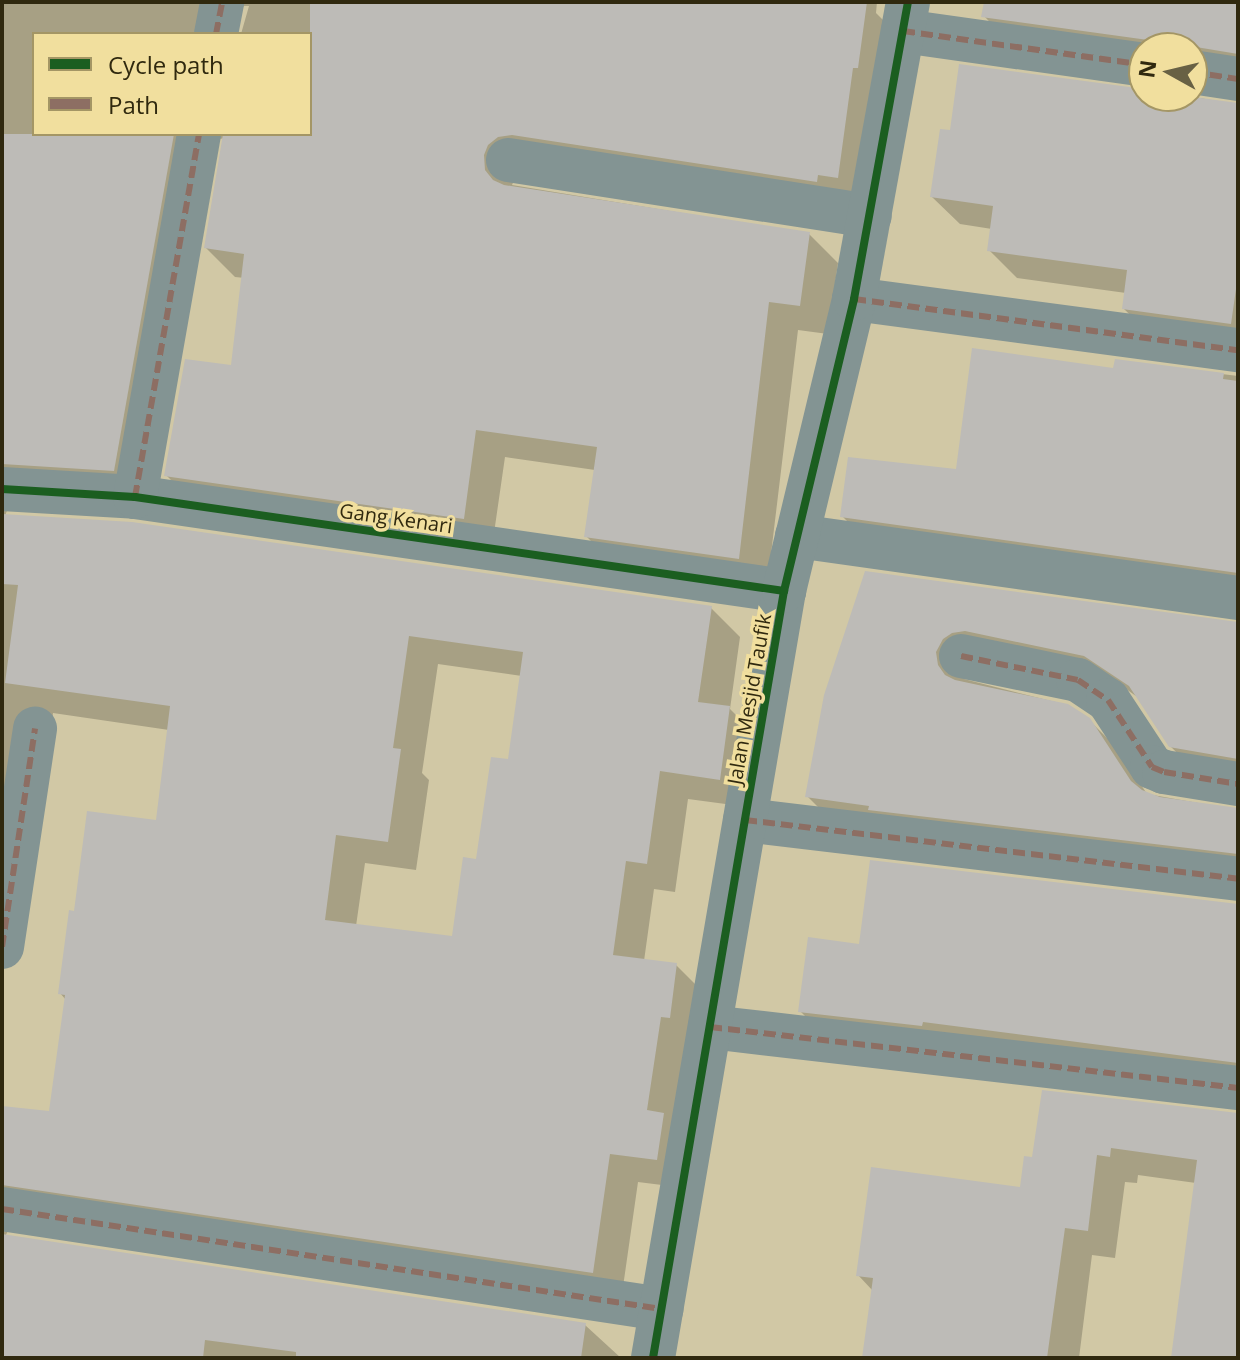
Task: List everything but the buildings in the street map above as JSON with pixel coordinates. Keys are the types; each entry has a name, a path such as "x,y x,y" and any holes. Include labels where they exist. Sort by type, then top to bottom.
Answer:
{"street":[{"path":"216,32 222,2"},
{"path":"906,16 1128,62"},
{"name":"Jalan Mesjid Taufik","path":"653,1358 784,591 854,299 906,16"},
{"path":"1208,74 1238,79"},
{"path":"135,497 199,136"},
{"path":"508,160 870,216"},
{"path":"854,299 1238,350"},
{"name":"Gang Kenari","path":"2,489 135,497 784,591"},
{"path":"797,536 1238,598"},
{"path":"961,656 1078,680 1108,700 1152,767 1164,772 1238,784"},
{"path":"2,947 35,728"},
{"path":"745,820 1238,879"},
{"path":"710,1027 1238,1088"},
{"path":"2,1209 661,1309"}],"marked path":[{"path":"216,32 222,2"},
{"path":"903,31 1128,63"},
{"path":"1208,74 1238,79"},
{"path":"135,497 199,136"},
{"path":"854,299 1238,350"},
{"path":"961,656 1078,680 1108,700 1152,767 1164,772 1238,784"},
{"path":"2,947 35,728"},
{"path":"745,820 1238,879"},
{"path":"710,1027 1238,1088"},
{"path":"2,1209 661,1309"}],"cycle path":[{"path":"653,1358 784,591 854,299 908,2"},
{"path":"2,489 135,497 784,591"}]}
